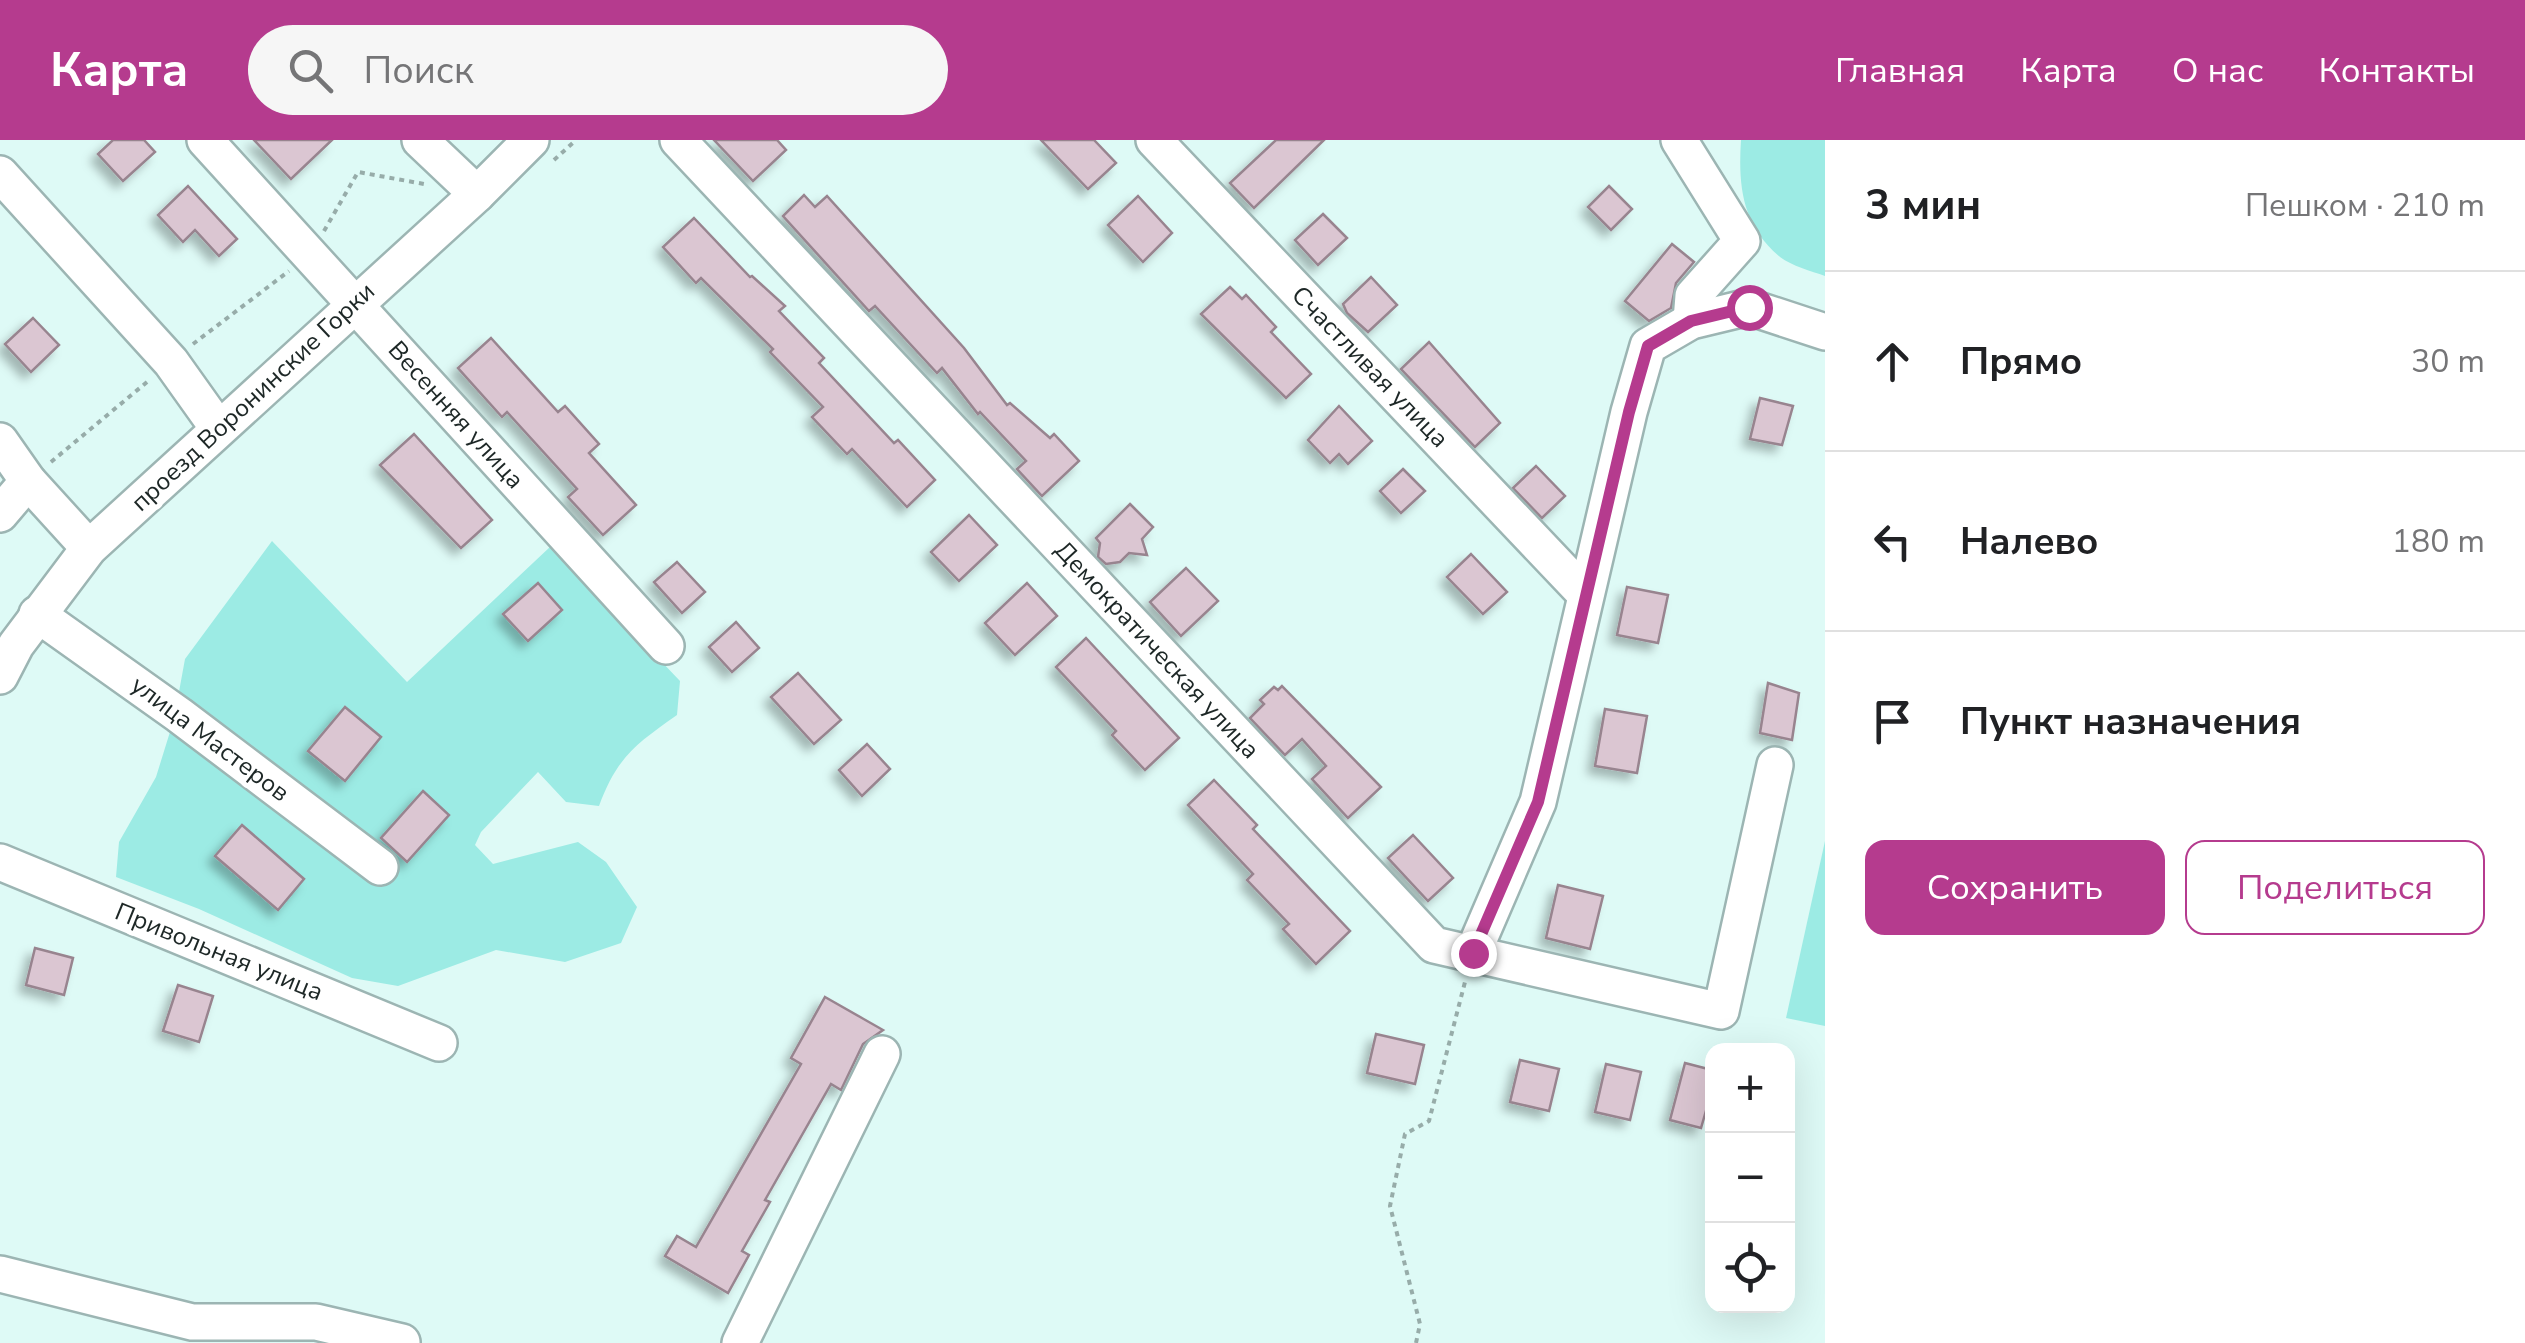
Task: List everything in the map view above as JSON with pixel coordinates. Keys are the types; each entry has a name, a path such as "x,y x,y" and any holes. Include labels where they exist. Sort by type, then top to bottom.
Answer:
{"street":[{"name":"Весенняя улица","path":"205,140 666,646"},
{"path":"420,140 477,194"},
{"name":"проезд Воронинские Горки","path":"0,676 38,614 88,548 477,194 531,140"},
{"name":"Демократическая улица","path":"678,140 1434,945 1721,1010 1775,765"},
{"name":"Счастливая улица","path":"1154,140 1586,594"},
{"path":"1678,140 1742,241 1693,296 1691,321"},
{"path":"0,174 171,362 218,428"},
{"path":"1473,953 1538,802 1648,346 1691,321 1749,307 1825,332"},
{"path":"0,441 28,481 88,548"},
{"path":"0,514 28,481"},
{"name":"улица Мастеров","path":"38,614 180,715 380,867"},
{"name":"Привольная улица","path":"0,862 439,1042"},
{"path":"740,1343 882,1054"},
{"path":"0,1274 192,1322 316,1322 402,1342"}],"path":[{"path":"28,481 171,362 311,254 358,172 426,184"},
{"path":"1416,1343 1420,1324 1390,1206 1405,1134 1429,1121 1473,953"}],"shaded area":[{"path":"1741,140 1825,140 1825,276 1780,257 1757,232 1742,189"},
{"path":"272,541 407,682 551,546 680,681 677,715 629,753 613,775 599,806 566,802 538,772 481,832 475,845 493,864 578,842 606,862 637,907 621,943 565,962 496,950 398,986 352,978 199,909 116,877 119,842 156,777 174,719 185,659"},
{"path":"1825,841 1825,1026 1786,1018"}],"building":[{"path":"113,140 144,140 155,152 123,181 98,154"},
{"path":"254,140 332,140 291,179"},
{"path":"714,140 777,140 786,150 753,181"},
{"path":"1041,140 1094,140 1116,163 1088,189"},
{"path":"1276,140 1324,140 1254,208 1230,183"},
{"path":"188,186 237,239 219,256 195,230 183,242 158,215"},
{"path":"1609,186 1632,209 1611,230 1588,207"},
{"path":"804,195 815,207 827,196 964,348 1007,405 1010,403 1050,438 1054,434 1079,461 1042,496 1017,469 1026,461 978,414 942,368 937,373 875,306 869,311 783,216"},
{"path":"1138,196 1172,233 1143,262 1108,225"},
{"path":"1323,214 1347,238 1318,265 1295,240"},
{"path":"694,218 750,277 785,306 779,311 824,358 819,363 894,443 898,440 935,480 907,507 852,449 847,454 812,417 823,407 770,352 773,349 701,278 696,283 663,247"},
{"path":"1672,244 1694,262 1676,283 1671,308 1649,321 1625,301"},
{"path":"1371,277 1397,305 1368,332 1347,313 1343,304"},
{"path":"1230,287 1242,299 1246,295 1276,327 1271,332 1311,374 1286,398 1201,314"},
{"path":"33,318 59,345 31,372 5,344"},
{"path":"491,338 558,412 565,406 599,444 589,453 636,505 603,535 568,497 577,489 507,412 502,417 458,368"},
{"path":"1429,342 1500,423 1475,447 1401,369"},
{"path":"1760,398 1793,406 1782,445 1750,439"},
{"path":"1339,406 1372,441 1348,464 1339,454 1330,463 1308,440"},
{"path":"414,434 492,520 461,548 380,465"},
{"path":"1536,466 1565,496 1542,518 1513,488"},
{"path":"1403,469 1425,491 1401,513 1380,491"},
{"path":"1130,504 1153,527 1142,539 1147,555 1129,553 1120,562 1106,564 1098,557 1100,543 1096,538"},
{"path":"969,515 997,545 959,581 931,552"},
{"path":"1471,554 1507,592 1483,614 1447,577"},
{"path":"677,562 705,592 682,613 654,582"},
{"path":"1186,568 1218,601 1181,636 1150,602"},
{"path":"538,583 562,610 528,641 503,614"},
{"path":"1027,583 1057,616 1015,655 985,623"},
{"path":"1627,587 1668,595 1658,643 1617,635"},
{"path":"736,622 759,648 732,672 709,647"},
{"path":"1086,638 1179,738 1145,770 1112,735 1116,731 1056,667"},
{"path":"798,673 841,720 814,744 771,697"},
{"path":"1768,683 1799,693 1792,740 1760,733"},
{"path":"1282,686 1381,787 1348,818 1312,779 1326,766 1302,739 1285,755 1250,718 1264,704 1260,700 1274,687 1278,690"},
{"path":"345,707 381,737 345,781 308,751"},
{"path":"1605,709 1647,716 1637,773 1595,766"},
{"path":"867,744 890,769 862,796 839,770"},
{"path":"1214,780 1257,825 1253,829 1350,931 1316,964 1283,929 1289,924 1247,880 1253,874 1188,805"},
{"path":"423,791 449,815 407,862 381,838"},
{"path":"242,825 304,879 278,910 215,856"},
{"path":"1413,835 1453,878 1428,901 1388,858"},
{"path":"1558,885 1603,896 1590,949 1546,938"},
{"path":"35,948 73,958 64,995 26,985"},
{"path":"178,985 213,996 199,1042 163,1031"},
{"path":"825,997 883,1030 863,1044 841,1090 831,1084 765,1200 770,1202 742,1251 749,1255 728,1293 665,1256 677,1236 696,1247 801,1064 791,1058"},
{"path":"1376,1034 1424,1045 1415,1084 1367,1073"},
{"path":"1520,1060 1559,1069 1549,1111 1510,1102"},
{"path":"1685,1063 1705,1068 1705,1114 1701,1128 1670,1120"},
{"path":"1606,1064 1641,1072 1630,1120 1595,1112"}],"route":[{"path":"1473,953 1538,802 1648,346 1691,321 1749,307"}]}
